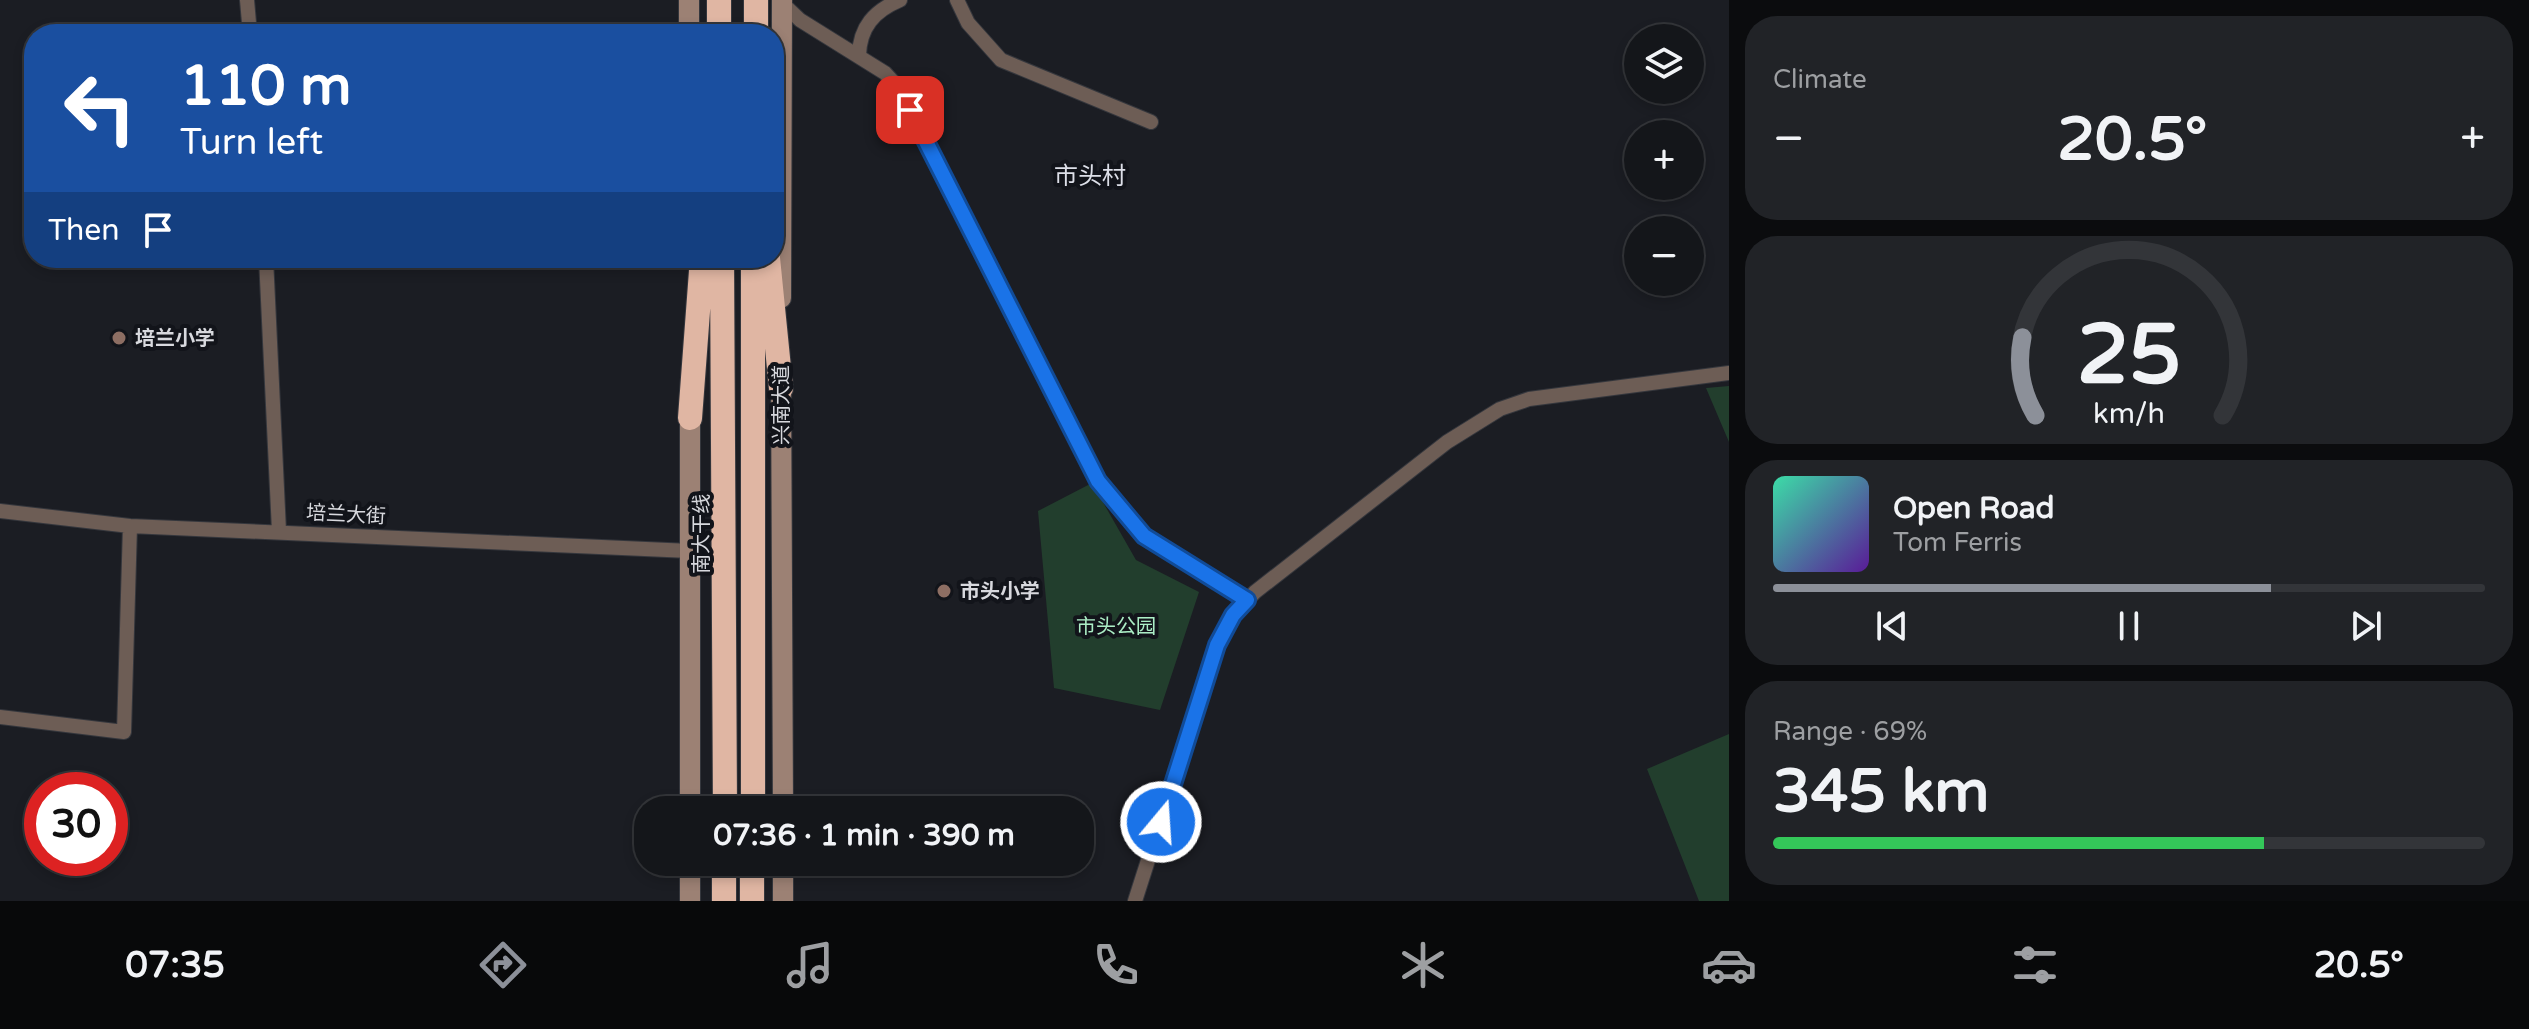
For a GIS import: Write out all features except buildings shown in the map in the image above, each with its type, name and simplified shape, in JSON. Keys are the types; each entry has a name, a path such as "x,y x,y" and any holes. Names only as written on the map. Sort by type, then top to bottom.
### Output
{"highway":[{"path":"719,0 719,24"},
{"path":"756,0 756,24"},
{"path":"690,418 701,268"},
{"name":"南大干线","path":"722,268 725,796"},
{"path":"753,268 753,796"},
{"path":"769,268 781,388"},
{"path":"724,876 724,901"},
{"path":"752,876 752,901"}],"main road":[{"path":"689,0 689,24"},
{"name":"兴南大道","path":"782,2 782,24"},
{"path":"690,268 690,796"},
{"name":"兴南大道","path":"781,268 783,796"},
{"path":"690,876 690,901"},
{"path":"783,876 783,901"}],"street":[{"path":"247,0 249,24"},
{"path":"859,55 859,40 867,21 900,0"},
{"path":"957,0 968,23 1001,60 1151,122"},
{"path":"782,2 800,20 885,73 903,98 1098,481 1144,536 1247,600"},
{"path":"266,268 279,531"},
{"path":"1135,901 1217,645 1233,615 1247,600 1447,442 1500,409 1529,399 1729,373"},
{"name":"培兰大街","path":"0,511 130,526 690,551"},
{"path":"0,717 124,732 130,526"}],"green space":[{"path":"1729,386 1729,442 1706,388"},
{"name":"市头公园","path":"1092,483 1136,560 1199,592 1160,710 1054,688 1038,511"},
{"path":"1729,734 1729,901 1699,901 1647,769"}],"place":[{"name":"培兰小学","path":"119,338"},
{"name":"市头小学","path":"944,591"}],"district":[{"name":"市头村","path":"1090,176"}],"route":[{"path":"910,110 1098,481 1144,536 1247,600 1233,615 1217,645 1161,822"}]}
